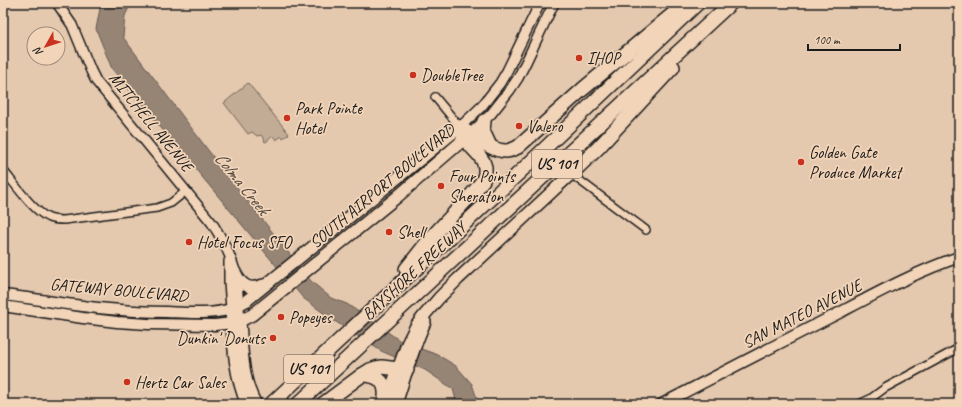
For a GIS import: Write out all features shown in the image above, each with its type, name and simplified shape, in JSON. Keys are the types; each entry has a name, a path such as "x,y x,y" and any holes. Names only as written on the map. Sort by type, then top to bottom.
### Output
{"highway":[{"path":"465,133 497,150 506,151 518,147 583,89 686,3"},
{"name":"BAYSHORE FREEWAY","path":"274,401 698,3"},
{"path":"571,174 598,148 676,65 728,6"},
{"name":"BAYSHORE FREEWAY","path":"298,404 728,6"},
{"path":"484,121 483,131 490,146"},
{"path":"373,309 429,240 474,192 483,180 485,167 483,161 465,133"},
{"path":"323,404 370,370 376,368 403,367"},
{"path":"362,375 372,376 381,381 386,391 384,404"}],"main road":[{"name":"SOUTH AIRPORT BOULEVARD","path":"235,307 304,253 465,133"},
{"name":"SOUTH AIRPORT BOULEVARD","path":"236,322 252,316 397,197 465,133"},
{"path":"384,404 403,367 411,345 432,307 439,298 571,174"},
{"name":"SAN MATEO AVENUE","path":"662,404 898,283 941,263 959,257"},
{"path":"235,272 242,284 248,287 260,286 269,281"},
{"name":"GATEWAY BOULEVARD","path":"3,295 133,311 205,313 223,312 235,307"},
{"name":"GATEWAY BOULEVARD","path":"3,306 89,319 128,323 205,325 236,322"},
{"path":"235,307 238,382 247,404"},
{"path":"236,322 246,377 256,404"},
{"path":"396,404 403,367"}],"street":[{"name":"MITCHELL AVENUE","path":"57,3 72,25 96,81 212,223 218,233 229,255 235,272 237,281 235,307"},
{"name":"SOUTH AIRPORT BOULEVARD","path":"465,133 507,71 540,3"},
{"name":"SOUTH AIRPORT BOULEVARD","path":"465,133 484,121 501,102 518,78 554,3"},
{"path":"435,97 465,133"},
{"path":"3,170 39,213 56,220 157,208 171,203 186,191"},
{"path":"571,174 646,230"},
{"name":"MITCHELL AVENUE","path":"229,255 229,282 235,307"},
{"path":"859,404 870,399 885,388 959,348"}],"shaded area":[{"path":"101,3 131,3 125,16 123,37 217,162 311,281 331,298 347,304 402,342 438,355 456,366 472,384 479,404 457,404 453,389 425,370 381,351 333,320 303,298 112,69 96,29"},
{"path":"248,83 289,134 276,140 273,136 266,142 261,135 257,136 252,132 248,134 224,103"}],"place":[{"name":"IHOP","path":"579,58"},
{"name":"DoubleTree","path":"413,75"},
{"name":"Park Pointe Hotel","path":"287,118"},
{"name":"Valero","path":"519,126"},
{"name":"Golden Gate Produce Market","path":"801,162"},
{"name":"Four Points Sheraton","path":"441,186"},
{"name":"Shell","path":"389,232"},
{"name":"Hotel Focus SFO","path":"189,242"},
{"name":"Popeyes","path":"281,317"},
{"name":"Dunkin' Donuts","path":"273,338"},
{"name":"Hertz Car Sales","path":"127,382"}],"water label":[{"name":"Colma Creek","path":"242,183"}]}
